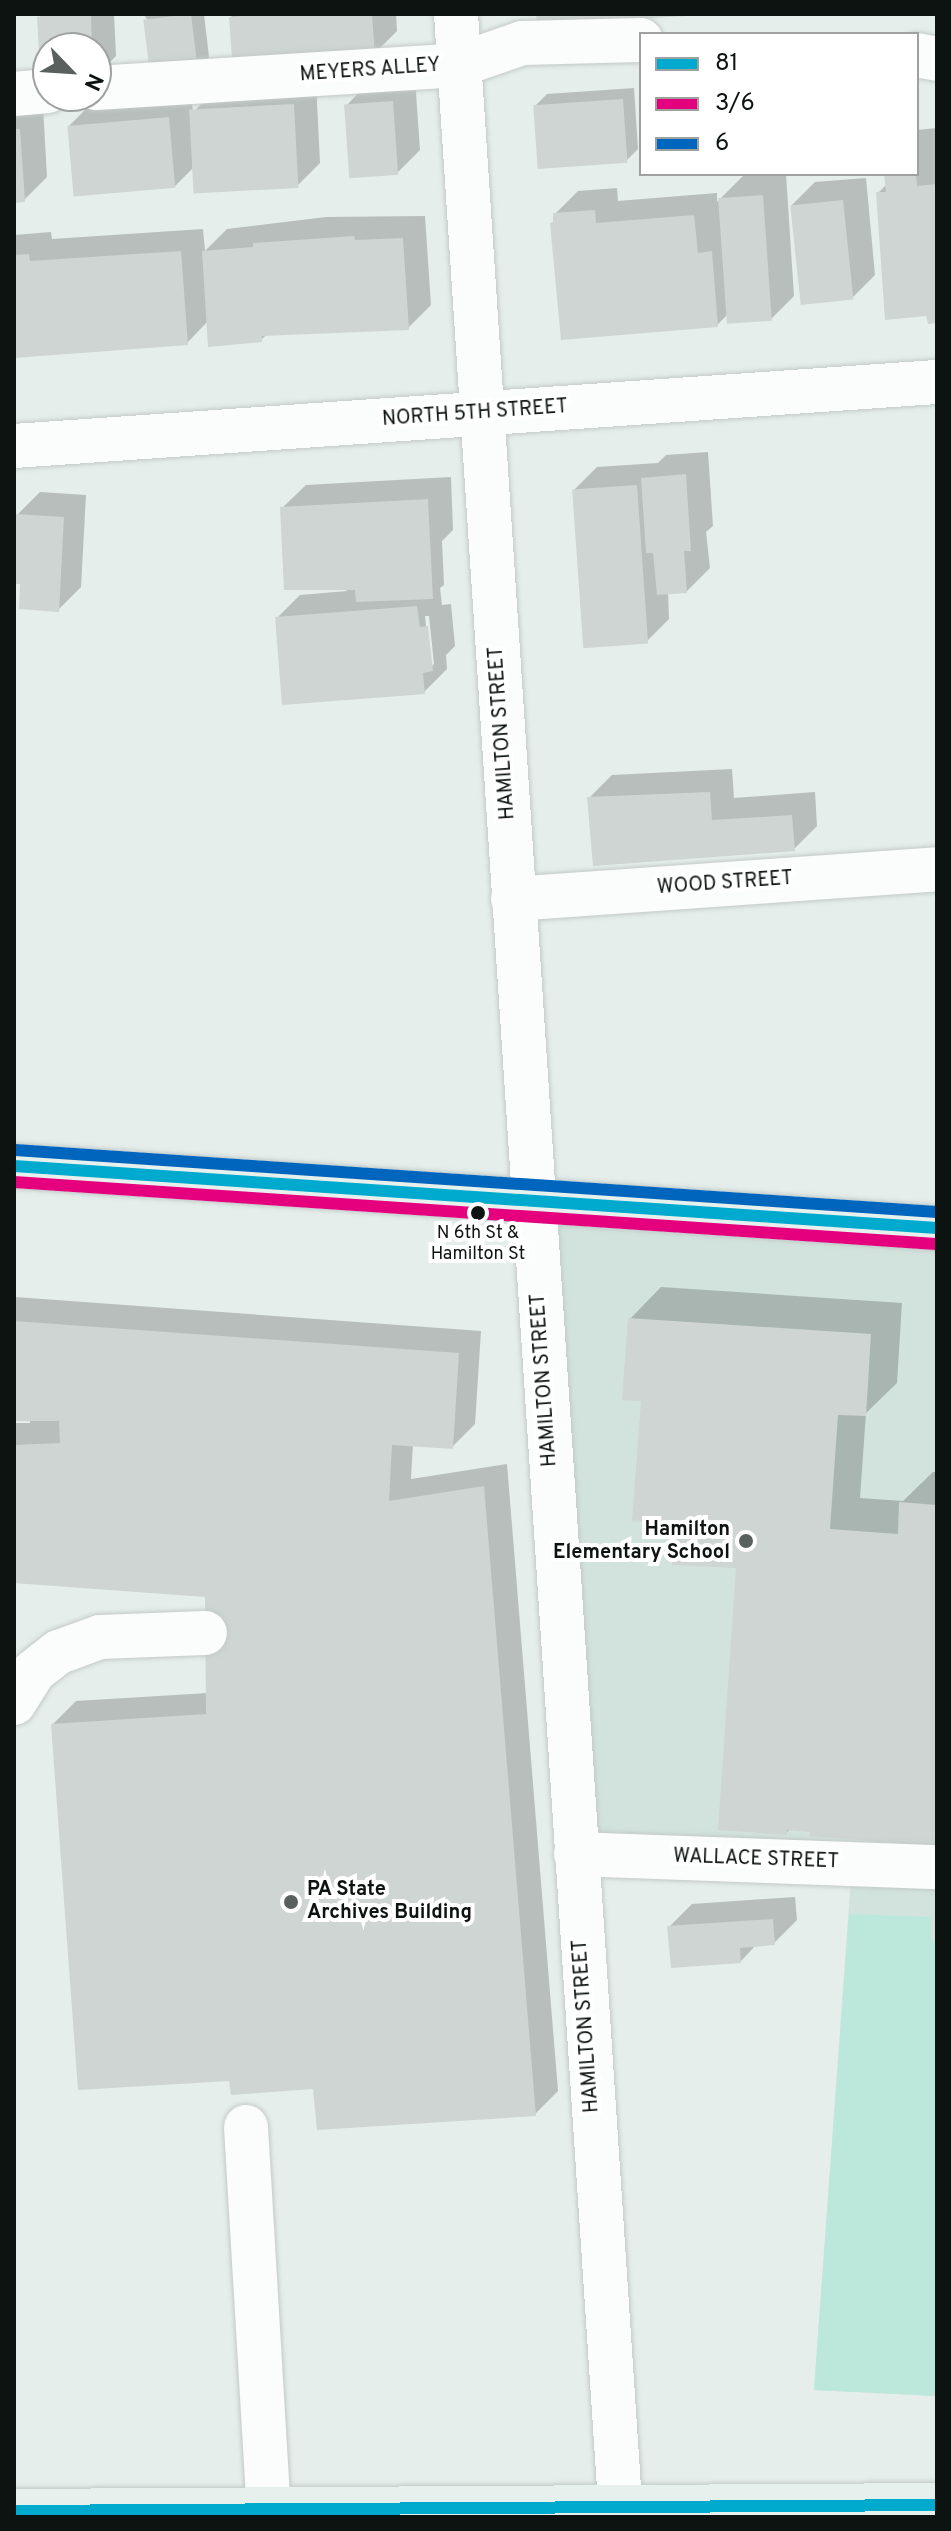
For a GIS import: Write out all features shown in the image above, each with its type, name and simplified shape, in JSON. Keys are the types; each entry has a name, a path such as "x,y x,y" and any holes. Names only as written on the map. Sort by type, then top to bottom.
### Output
{"main road":[{"path":"14,1166 937,1228"},
{"path":"14,2511 937,2505"}],"street":[{"name":"HAMILTON STREET","path":"456,14 620,2506"},
{"name":"MEYERS ALLEY","path":"112,87 459,65 522,43 639,40"},
{"name":"NORTH 5TH STREET","path":"14,446 937,382"},
{"name":"WOOD STREET","path":"513,899 937,869"},
{"path":"14,1703 33,1672 59,1652 100,1637 205,1633"},
{"name":"WALLACE STREET","path":"576,1854 937,1867"},
{"path":"246,2127 269,2509"}],"shaded area":[{"name":"Hamilton Elementary School","path":"533,1201 937,1228 937,2396 814,2390 852,1863 576,1854"}],"green space":[{"path":"849,1914 931,1917 931,1940 937,1941 937,2396 814,2390"}],"building":[{"path":"91,14 92,32 38,32 37,17"},
{"path":"191,14 198,71 150,76 143,20"},
{"path":"372,14 375,56 232,58 229,17"},
{"path":"536,14 686,14 686,16 537,25"},
{"path":"623,99 627,163 538,169 533,105"},
{"path":"393,101 398,175 349,178 344,104"},
{"path":"294,104 298,188 194,193 189,109"},
{"path":"169,117 175,188 74,197 67,126"},
{"path":"14,129 20,129 25,202 14,203"},
{"path":"884,176 916,176 917,186 937,184 937,323 928,324 926,316 885,320 876,192 886,192"},
{"path":"763,195 772,321 727,324 718,198"},
{"path":"843,200 853,299 801,305 790,206"},
{"path":"595,210 596,223 694,215 698,253 712,251 718,327 561,340 550,223 553,222 553,213"},
{"path":"354,236 355,240 403,238 409,330 262,336 262,342 208,347 202,251 253,247 253,243"},
{"path":"181,251 188,345 14,358 14,255 29,254 30,261"},
{"path":"686,474 691,551 684,551 687,593 657,595 653,553 646,553 641,478"},
{"path":"637,485 648,644 583,648 572,490"},
{"path":"428,499 433,599 356,602 355,590 284,590 280,507"},
{"path":"15,514 64,517 59,612 19,609 20,584 14,584"},
{"path":"417,606 420,627 428,626 433,671 423,673 425,694 282,705 275,617"},
{"path":"710,792 712,820 792,815 795,851 593,866 587,797"},
{"path":"628,1318 871,1334 866,1416 838,1415 830,1529 898,1534 899,1502 937,1505 937,1846 809,1836 810,1832 787,1830 787,1835 718,1830 736,1568 672,1565 675,1524 632,1521 641,1401 622,1400"},
{"name":"PA State Archives Building","path":"14,1321 459,1353 453,1449 392,1445 389,1501 484,1486 536,2116 317,2130 313,2089 231,2095 229,2081 78,2090 51,1724 206,1714 205,1597 14,1583 14,1445 60,1443 59,1421 14,1421"},
{"path":"773,1919 775,1945 740,1948 741,1963 671,1968 667,1926"}],"transit line":[{"name":"6","path":"15,1150 937,1212"},
{"name":"81","path":"14,1166 937,1228"},
{"name":"3/6","path":"14,1182 936,1244"},
{"name":"81","path":"14,2511 937,2505"}],"place":[{"name":"N 6th St & Hamilton St","path":"478,1213"},
{"name":"Hamilton Elementary School","path":"746,1541"},
{"name":"PA State Archives Building","path":"291,1902"}]}
